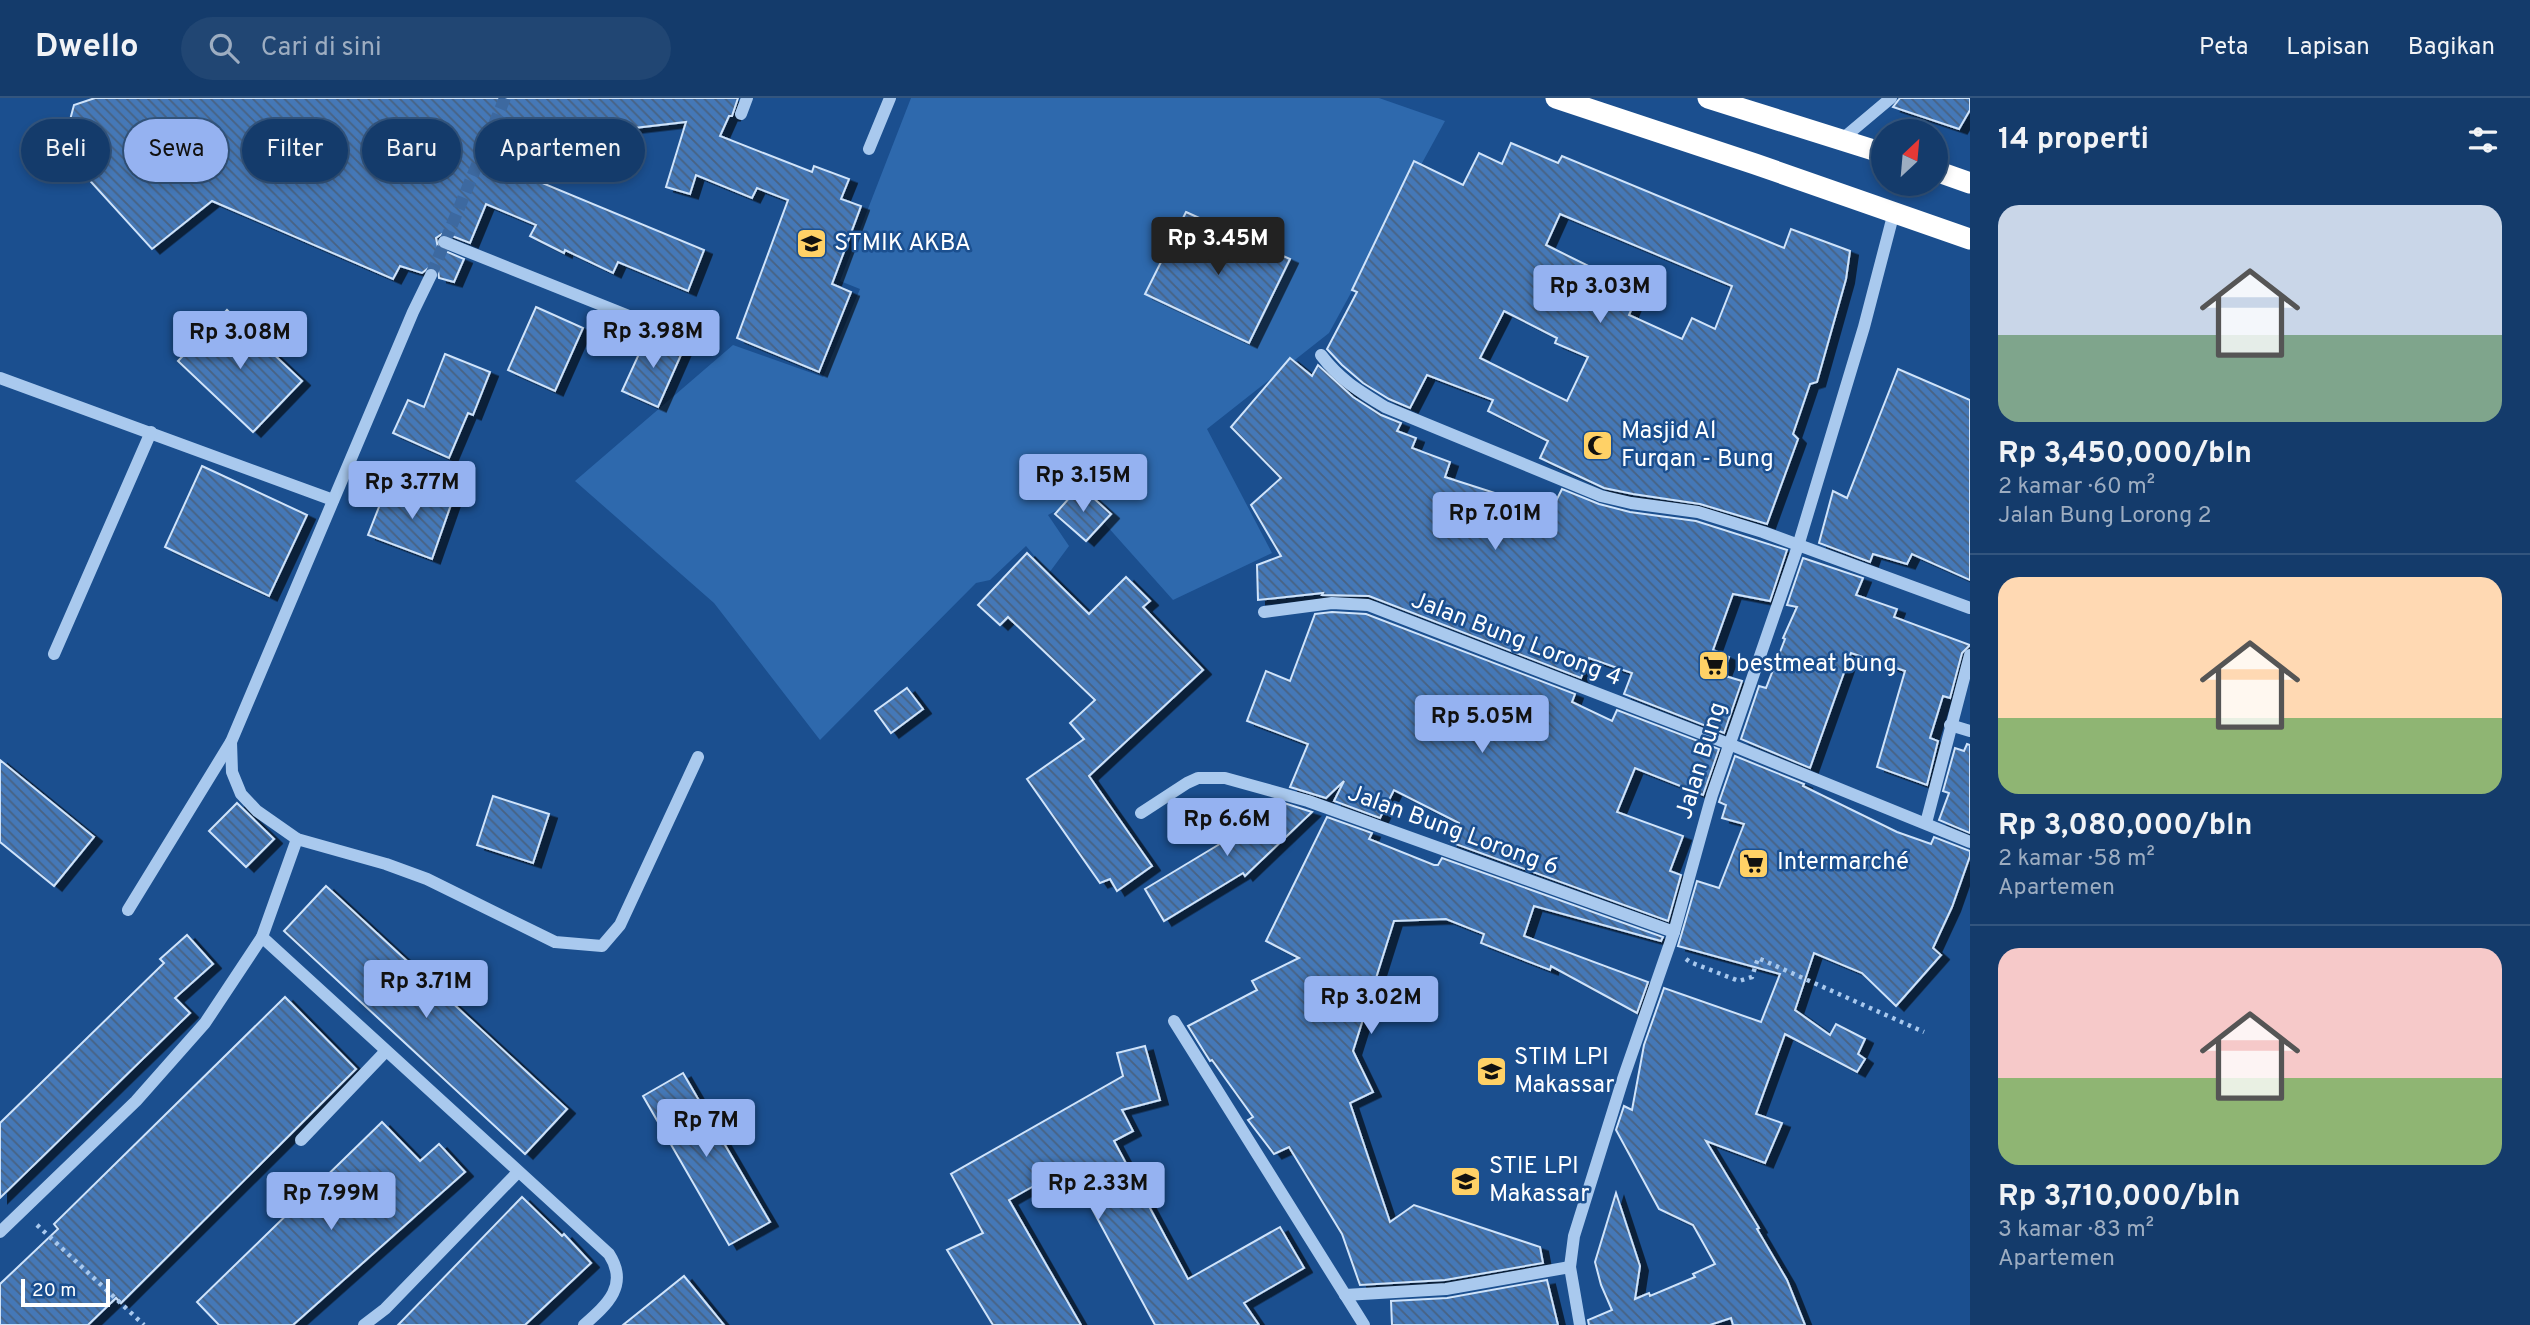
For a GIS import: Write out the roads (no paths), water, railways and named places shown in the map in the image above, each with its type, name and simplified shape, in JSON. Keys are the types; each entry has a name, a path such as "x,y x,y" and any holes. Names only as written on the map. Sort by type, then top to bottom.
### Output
{"highway":[{"path":"1556,98 1970,239"},
{"path":"1708,98 1871,149"},
{"path":"1948,175 1970,183"}],"street":[{"path":"741,114 747,98"},
{"path":"869,149 890,98"},
{"path":"1841,140 1891,98"},
{"name":"Jalan Bung","path":"1580,1325 1570,1267 1574,1236 1674,932 1712,795 1798,546 1864,327 1894,212"},
{"path":"444,242 629,316"},
{"path":"128,910 230,742 431,275"},
{"path":"1321,355 1336,374 1385,407 1579,487 1617,500 1698,512 1763,532 1970,608"},
{"path":"0,378 333,500"},
{"path":"54,654 151,432"},
{"name":"Jalan Bung Lorong 4","path":"1264,612 1332,603 1368,605 1747,751 1970,842"},
{"path":"1926,823 1970,654"},
{"path":"1950,725 1970,731"},
{"path":"230,742 232,772 241,794 257,811 298,839 386,864 427,879 555,942 602,946 620,925 698,757"},
{"name":"Jalan Bung Lorong 6","path":"1141,813 1186,783 1198,778 1225,778 1308,801 1674,932"},
{"path":"0,1232 136,1101 205,1023 262,937 298,839"},
{"path":"262,937 609,1254 617,1266 616,1289 597,1314 584,1325"},
{"path":"1174,1021 1364,1325"},
{"path":"301,1140 386,1051"},
{"path":"364,1325 385,1308 518,1172"},
{"path":"1345,1294 1446,1289 1570,1267"}],"tunnel":[{"path":"431,275 505,98"}],"place":[{"name":"STMIK AKBA","path":"811,244"},
{"name":"Masjid Al Furqan - Bung","path":"1598,446"},
{"name":"bestmeat bung","path":"1713,665"},
{"name":"Intermarché","path":"1754,863"},
{"name":"STIM LPI Makassar","path":"1491,1072"},
{"name":"STIE LPI Makassar","path":"1466,1181"}]}
